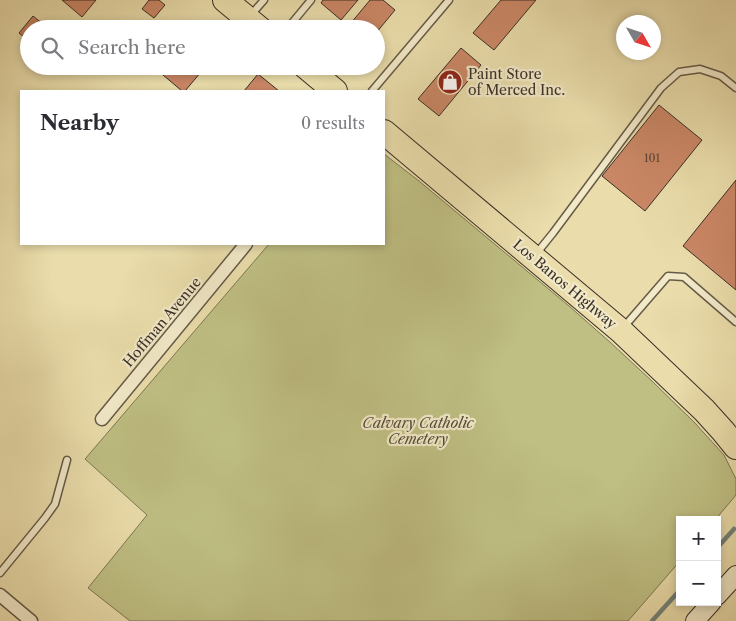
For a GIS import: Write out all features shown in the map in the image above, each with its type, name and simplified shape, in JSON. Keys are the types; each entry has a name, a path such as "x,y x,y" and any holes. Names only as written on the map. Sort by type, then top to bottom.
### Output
{"highway":[{"path":"225,0 248,20"},
{"path":"316,75 334,90"},
{"name":"Los Banos Highway","path":"385,133 621,331 704,410 736,447"}],"main road":[{"path":"721,592 736,575"},
{"path":"696,621 709,606"}],"street":[{"name":"Hoffman Avenue","path":"102,419 245,245"},
{"path":"0,595 31,621"}],"lane":[{"path":"255,20 264,0"},
{"path":"294,20 310,0"},
{"path":"373,90 449,0"},
{"path":"534,257 661,88 679,72 700,70 721,76 736,88"},
{"path":"621,331 668,276 684,277 736,322"},
{"path":"0,573 55,504 67,460"}],"green space":[{"name":"Calvary Catholic Cemetery","path":"385,155 419,181 611,343 694,422 724,455 736,479 736,495 718,516 676,516 676,566 628,621 130,621 88,588 147,515 85,459 268,245 385,245"}],"building":[{"path":"62,0 96,0 82,17"},
{"path":"149,0 159,0 165,5 154,18 142,9"},
{"path":"323,0 358,0 341,20 321,3"},
{"path":"370,0 383,0 395,10 385,22 385,20 353,20"},
{"path":"501,0 536,0 494,50 473,33"},
{"path":"33,16 38,20 30,20"},
{"name":"Paint Store of Merced Inc.","path":"461,48 481,65 439,116 418,99"},
{"path":"163,75 198,75 186,90 181,90"},
{"path":"259,75 278,90 245,90"},
{"path":"659,105 702,140 645,211 602,176"},
{"path":"736,180 736,290 683,246"}],"waterway":[{"path":"721,544 734,529"},
{"path":"652,621 676,594"}],"place":[{"name":"Paint Store of Merced Inc.","path":"450,82"}]}
